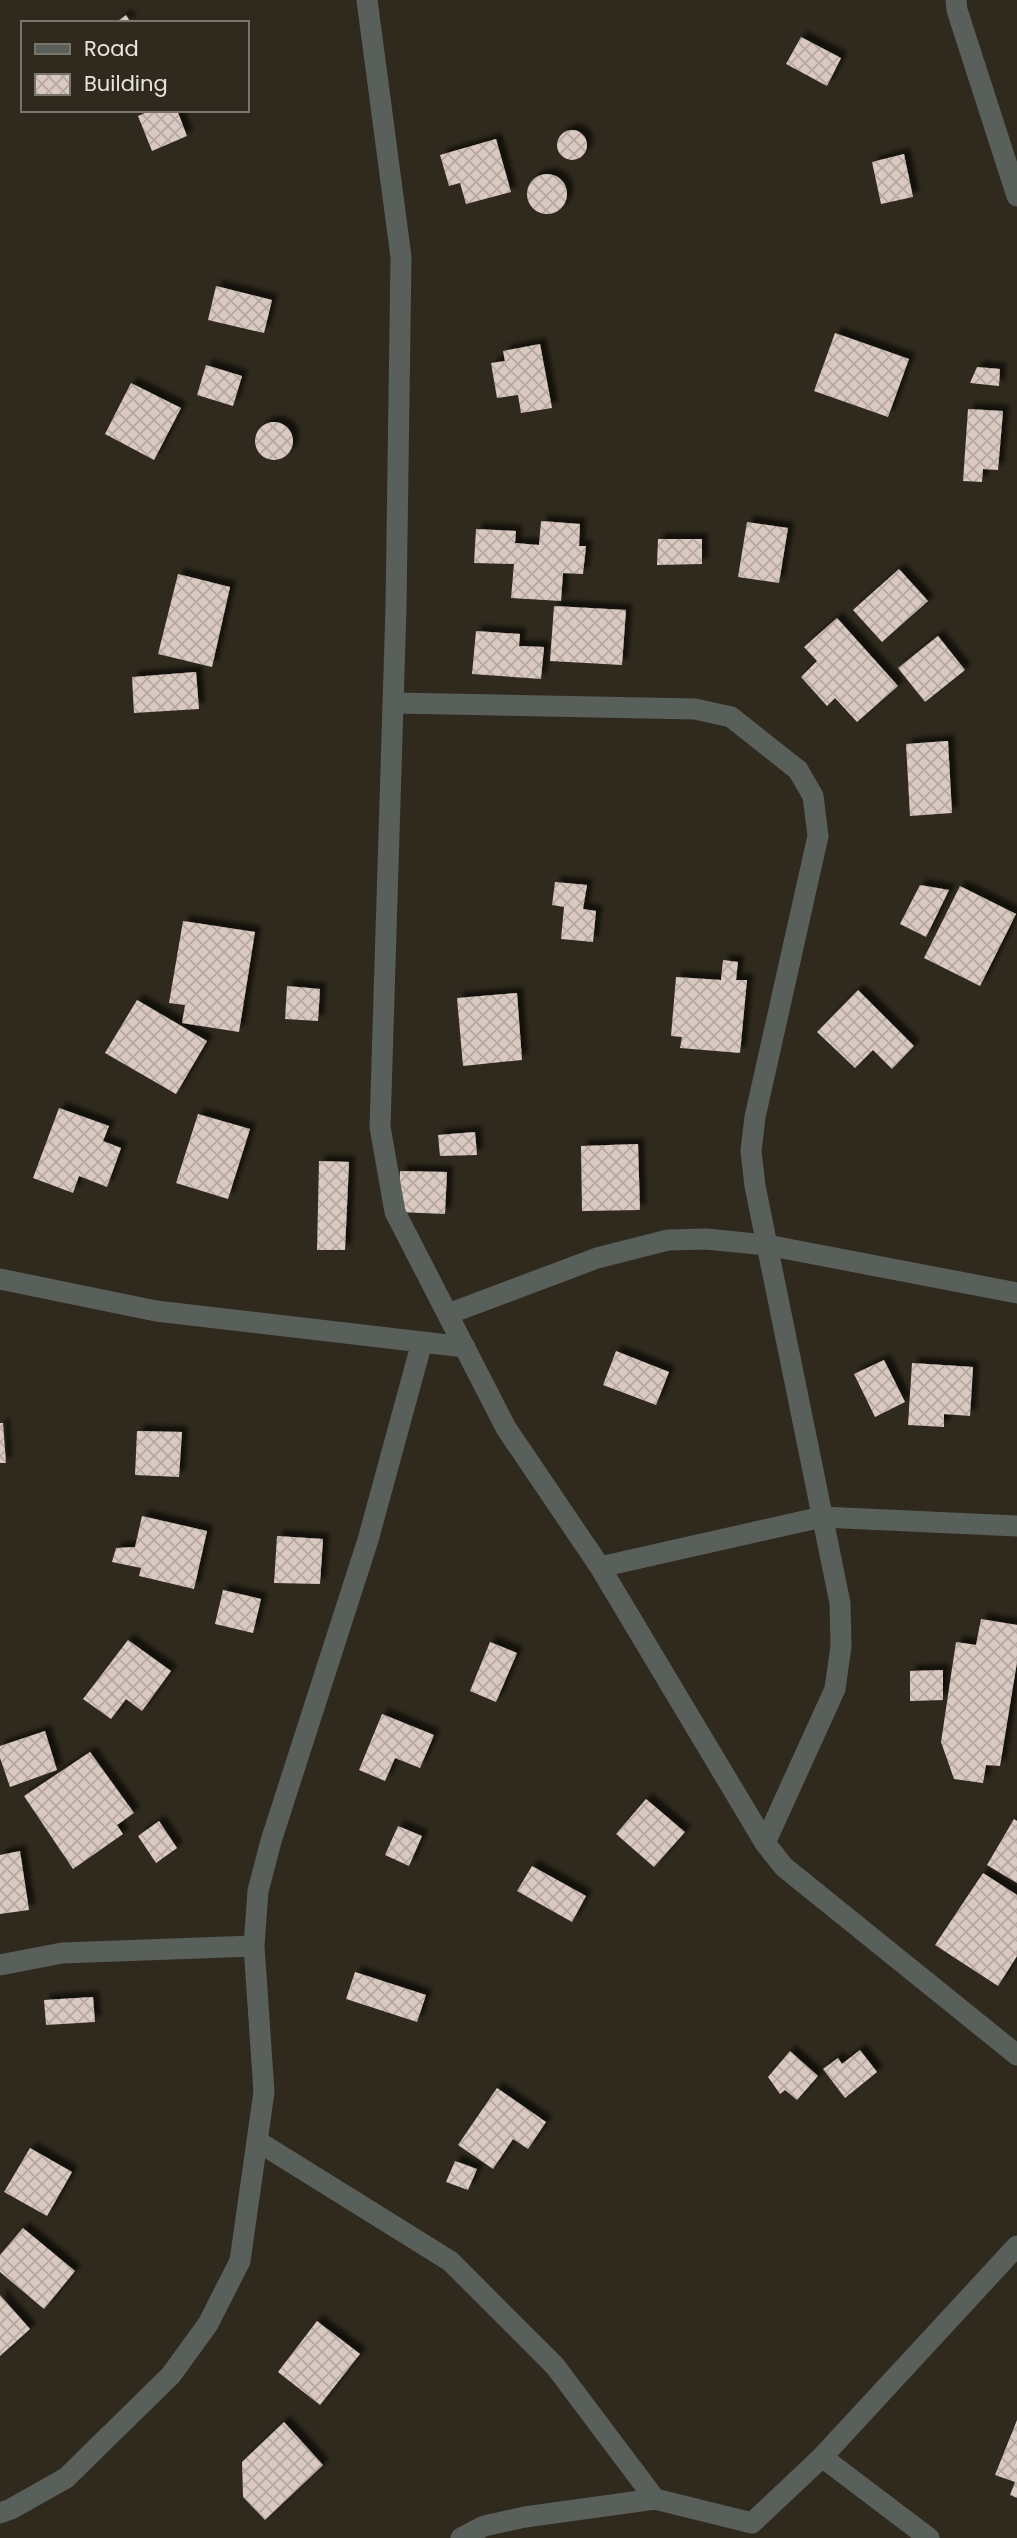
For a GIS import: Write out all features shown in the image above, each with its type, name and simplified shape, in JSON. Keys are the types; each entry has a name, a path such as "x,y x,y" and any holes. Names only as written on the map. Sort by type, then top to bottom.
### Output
{"street":[{"path":"367,0 401,257 394,702 380,1127 395,1212 506,1428 600,1567 765,1843 784,1867 1017,2056"},
{"path":"956,0 1017,196"},
{"path":"394,702 695,709 731,718 798,770 813,796 818,836 755,1117 751,1151 755,1186 840,1603 841,1646 835,1689 765,1843"},
{"path":"448,1314 597,1258 668,1240 706,1239 767,1245 1017,1293"},
{"path":"0,1279 156,1311 466,1347"},
{"path":"0,2513 11,2510 66,2478 171,2375 208,2324 240,2261 264,2091 254,1946 258,1891 271,1841 368,1540 422,1342"},
{"path":"600,1567 822,1517 1017,1526"},
{"path":"0,1965 62,1953 254,1946"},
{"path":"257,2141 450,2261 555,2366 655,2499"},
{"path":"461,2538 484,2526 525,2517 655,2499 755,2531 1017,2246"},
{"path":"822,2457 929,2538"}],"building":[{"path":"126,15 130,21 118,21"},
{"path":"801,37 841,58 827,86 786,64"},
{"path":"147,112 178,112 187,136 152,151 138,116"},
{"path":"572,130 582,135 587,145 582,155 572,160 562,155 557,145 562,135"},
{"path":"496,139 511,192 466,204 460,183 449,186 440,155"},
{"path":"904,154 913,197 881,204 872,162"},
{"path":"547,174 555,175 561,180 566,186 566,202 561,208 555,213 547,214 539,213 533,208 528,202 527,194 528,186 533,180 539,175"},
{"path":"216,286 272,300 264,333 208,320"},
{"path":"835,333 909,359 888,417 814,391"},
{"path":"540,344 552,408 521,413 518,395 497,398 491,363 505,361 503,351"},
{"path":"206,365 242,376 233,406 197,395"},
{"path":"977,367 1000,369 999,386 970,383"},
{"path":"131,383 181,408 154,460 105,434"},
{"path":"968,409 1003,411 998,470 983,469 982,482 963,481"},
{"path":"274,422 288,427 293,441 288,455 274,460 260,455 255,441 260,427"},
{"path":"541,521 580,524 579,546 586,546 583,574 563,573 561,601 511,598 514,564 474,563 476,529 516,531 515,543 539,545"},
{"path":"747,522 788,528 779,583 738,577"},
{"path":"658,539 702,539 702,564 657,565"},
{"path":"899,569 928,601 882,642 853,610"},
{"path":"178,574 230,587 212,667 158,654"},
{"path":"554,606 626,610 622,665 550,661"},
{"path":"837,618 898,686 857,722 835,698 827,706 801,677 817,661 804,647"},
{"path":"476,631 520,634 519,646 544,647 541,679 472,674"},
{"path":"938,636 965,670 925,702 898,668"},
{"path":"196,672 199,709 134,713 132,677"},
{"path":"948,741 952,813 910,816 906,744"},
{"path":"555,882 587,885 583,909 596,911 593,942 561,939 564,907 552,905"},
{"path":"920,885 949,890 926,937 900,924"},
{"path":"960,886 1016,914 980,986 924,958"},
{"path":"183,921 255,932 239,1032 182,1023 185,1005 169,1003"},
{"path":"723,960 738,962 736,980 747,980 740,1053 680,1048 682,1037 671,1036 676,977 721,980"},
{"path":"287,986 320,989 318,1021 285,1019"},
{"path":"858,990 914,1046 892,1069 873,1050 855,1068 817,1032"},
{"path":"517,993 522,1060 463,1066 457,998"},
{"path":"137,1000 207,1041 176,1094 105,1053"},
{"path":"59,1108 109,1126 103,1141 121,1148 107,1187 79,1176 73,1193 33,1178"},
{"path":"198,1114 250,1129 228,1199 176,1183"},
{"path":"475,1132 477,1155 440,1156 438,1135"},
{"path":"638,1144 640,1210 582,1211 581,1146"},
{"path":"319,1161 349,1162 345,1250 317,1250"},
{"path":"400,1171 447,1172 445,1214 398,1212"},
{"path":"616,1351 669,1372 656,1405 603,1385"},
{"path":"884,1360 905,1402 875,1417 854,1374"},
{"path":"912,1363 973,1367 970,1416 944,1414 944,1427 908,1425"},
{"path":"0,1423 3,1423 6,1463 0,1463"},
{"path":"137,1431 182,1432 179,1477 135,1475"},
{"path":"142,1516 207,1531 194,1589 139,1576 141,1568 112,1562 116,1548 135,1547"},
{"path":"277,1536 323,1539 320,1584 274,1583"},
{"path":"223,1590 261,1599 253,1633 215,1624"},
{"path":"981,1619 1017,1625 1017,1662 1000,1766 986,1765 983,1783 954,1779 941,1742 956,1642 976,1645"},
{"path":"128,1640 171,1671 142,1711 126,1699 111,1719 83,1699"},
{"path":"490,1642 517,1653 496,1702 470,1691"},
{"path":"943,1670 943,1700 910,1701 910,1671"},
{"path":"382,1714 434,1735 420,1768 395,1758 385,1781 359,1770"},
{"path":"45,1731 57,1770 10,1787 0,1758 0,1746"},
{"path":"90,1752 134,1813 117,1825 123,1834 73,1869 24,1796"},
{"path":"646,1799 685,1832 654,1867 616,1834"},
{"path":"1014,1819 1017,1821 1017,1883 987,1865"},
{"path":"159,1821 177,1848 156,1863 138,1836"},
{"path":"398,1826 422,1836 409,1866 385,1855"},
{"path":"20,1851 29,1910 0,1914 0,1855"},
{"path":"532,1866 586,1896 572,1922 517,1891"},
{"path":"983,1873 1017,1895 1017,1956 998,1986 935,1945"},
{"path":"355,1972 426,1995 417,2022 346,1999"},
{"path":"93,1997 95,2022 46,2025 44,2000"},
{"path":"860,2050 877,2072 845,2098 823,2069 838,2058 842,2064"},
{"path":"790,2051 818,2076 797,2100 785,2090 780,2094 768,2077"},
{"path":"497,2088 546,2122 528,2149 513,2139 493,2169 458,2145"},
{"path":"30,2148 72,2172 47,2216 4,2192"},
{"path":"455,2161 477,2169 468,2190 446,2182"},
{"path":"23,2228 75,2271 44,2309 0,2272 0,2255"},
{"path":"0,2295 30,2329 0,2356"},
{"path":"317,2321 360,2354 320,2405 278,2372"},
{"path":"1017,2420 1017,2498 1010,2495 1015,2482 995,2475"},
{"path":"284,2422 323,2465 265,2520 243,2497 242,2462"}]}
